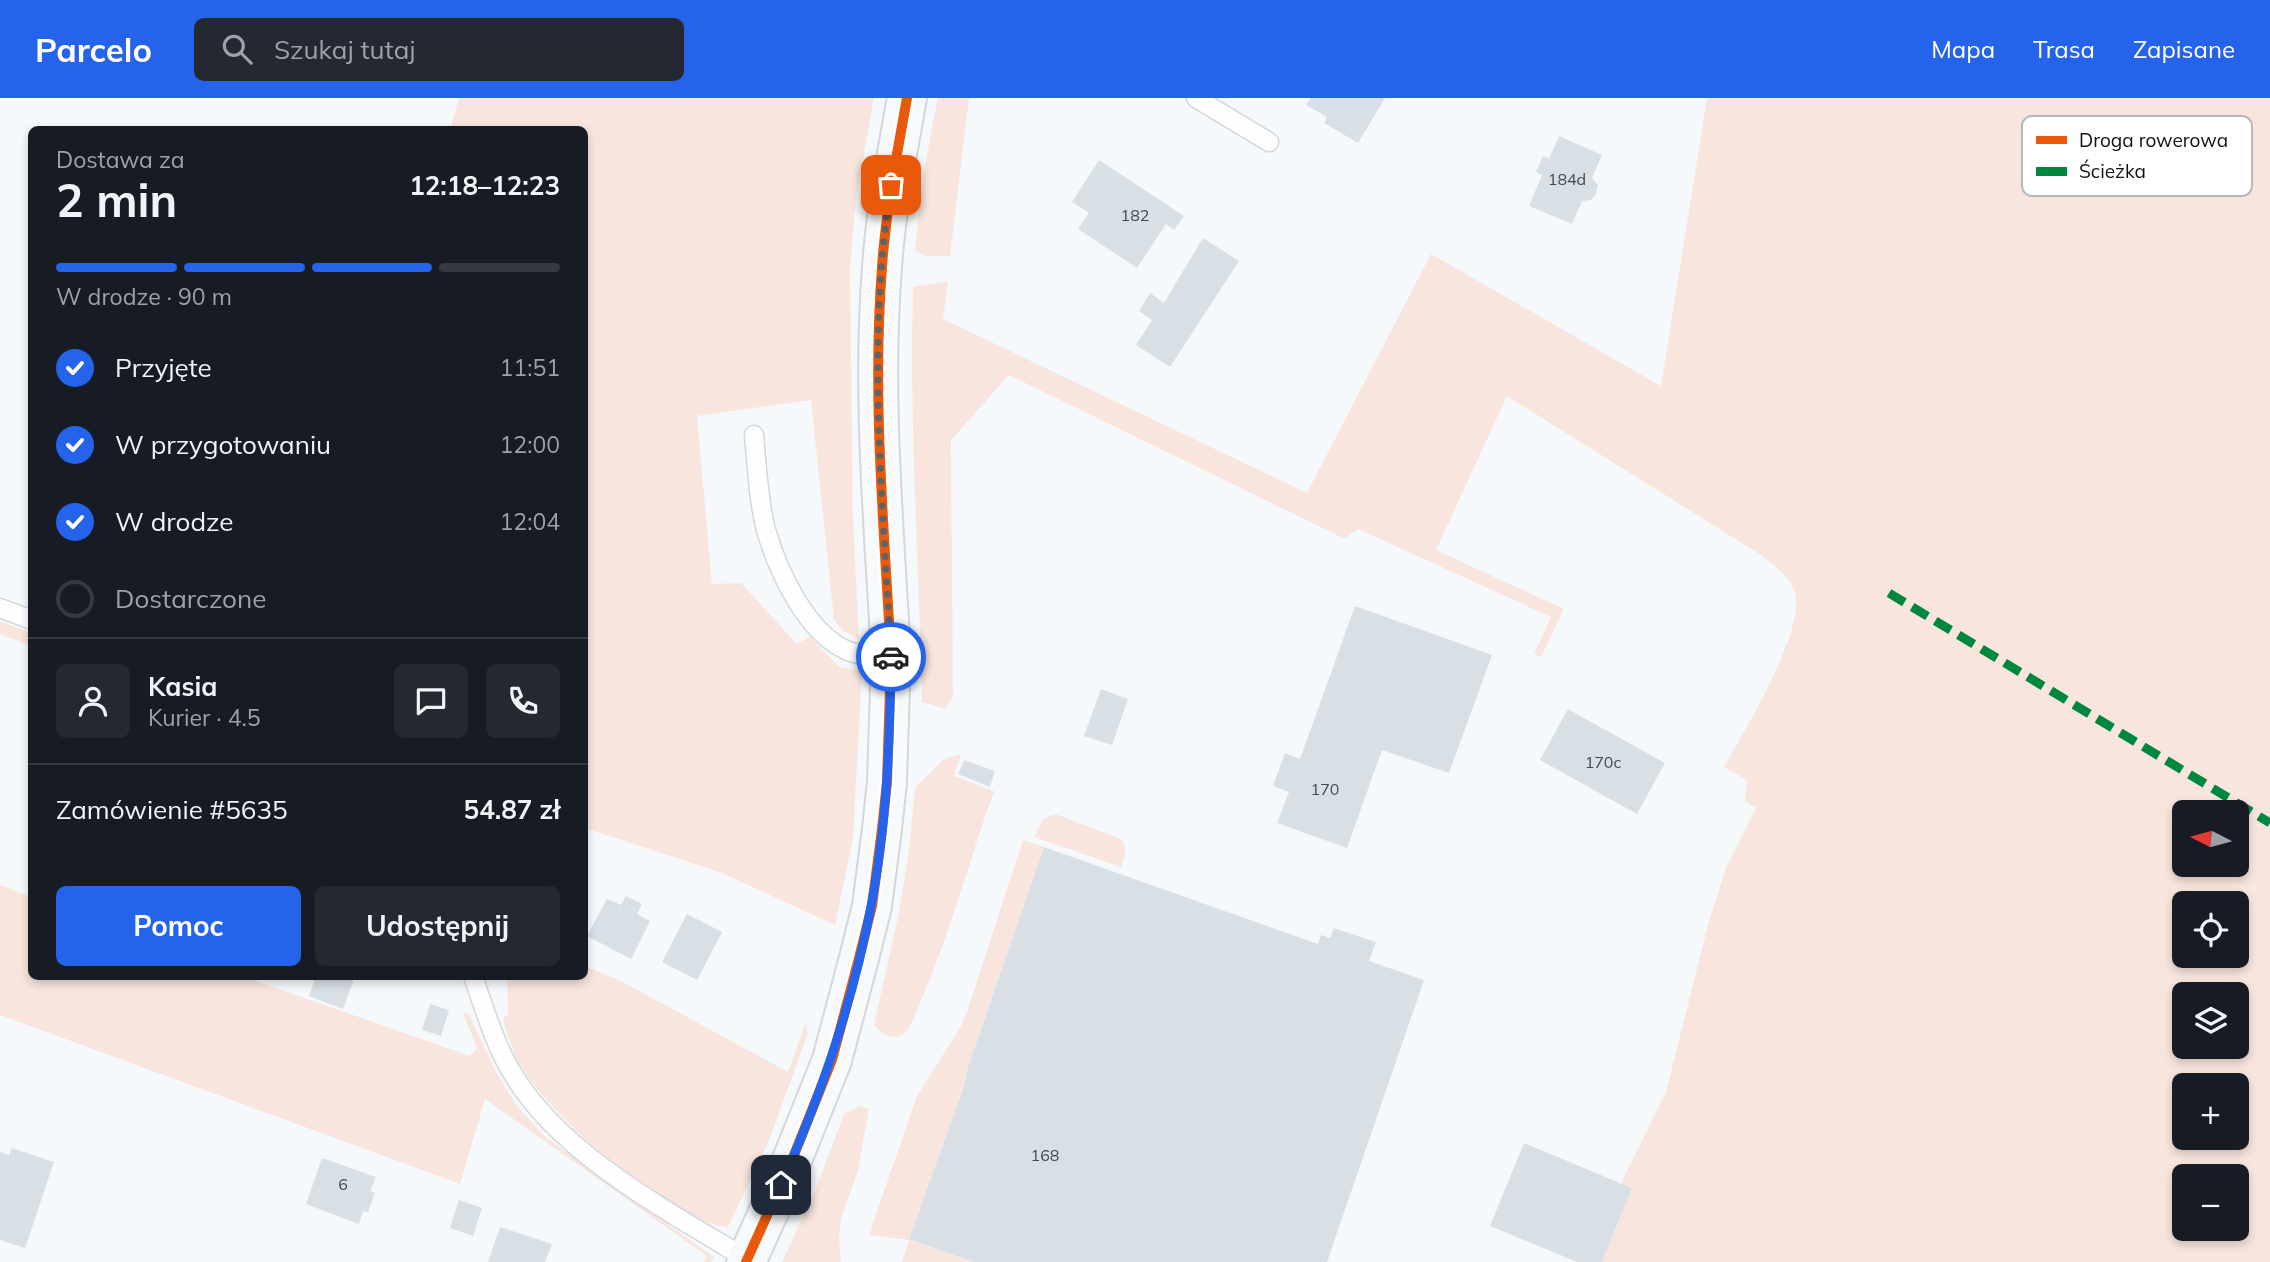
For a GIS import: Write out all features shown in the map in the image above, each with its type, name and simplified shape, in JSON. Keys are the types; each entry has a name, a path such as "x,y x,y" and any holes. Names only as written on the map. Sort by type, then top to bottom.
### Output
{"street":[{"path":"747,1261 792,1160 832,1060 872,906 887,782 891,656 881,457 879,332 888,206 907,98"}],"lane":[{"path":"1196,98 1269,142"},
{"path":"754,435 759,493 766,530 795,600 815,624 847,650 867,656 891,656"},
{"path":"0,608 28,618"},
{"path":"474,980 512,1072 551,1121 584,1153 629,1186 747,1261"}],"shaded area":[{"path":"459,98 874,98 856,198 850,269 853,521 859,639 843,631 834,620 811,400 697,416 712,584 741,583 797,644 810,636 839,667 862,671 853,838 835,925 722,873 588,829 588,126 451,126"},
{"path":"938,98 969,98 950,256 925,256 915,251 924,174"},
{"path":"1707,98 2270,98 2270,1262 1602,1262 1632,1188 1621,1183 1666,1092 1709,921 1726,868 1756,808 1745,801 1747,780 1724,767 1772,679 1792,628 1796,607 1794,590 1788,579 1761,555 1507,396 1436,550 1564,609 1541,657 1534,654 1551,617 1358,529 1345,539 1009,375 951,440 953,697 945,709 922,702 913,442 913,287 948,281 943,319 1307,493 1431,254 1661,386"},
{"path":"0,621 28,632 28,645 0,634"},
{"path":"961,754 954,776 994,791 942,948 913,1020 906,1032 893,1037 874,1025 899,912 915,788 944,759"},
{"path":"1052,815 1121,839 1125,856 1121,867 1034,837 1043,819"},
{"path":"1023,840 1044,847 968,1067 963,1089 909,1239 973,1262 902,1262 909,1240 870,1235 872,1226 917,1096 960,1028 967,1012"},
{"path":"0,885 28,896 28,980 254,980 470,1056 477,1048 463,1013 469,1014 496,1072 517,1106 544,1136 714,1257 711,1262 704,1262 707,1256 485,1099 460,1184 0,1015"},
{"path":"588,967 621,981 788,1072 806,1022 808,1033 768,1143 728,1227 676,1207 614,1164 585,1139 537,1089 522,1068 503,1018 508,1014 507,980 588,980"},
{"path":"860,1106 869,1109 858,1170 841,1219 841,1262 782,1262 815,1191 844,1114"}],"building":[{"path":"1311,98 1385,98 1358,143 1324,123 1327,117 1306,105"},
{"path":"1559,136 1602,155 1592,178 1598,185 1596,194 1591,200 1582,201 1572,224 1529,206 1542,175 1536,172 1543,156 1549,159"},
{"path":"1099,160 1184,216 1174,230 1166,224 1137,268 1078,229 1089,213 1072,202"},
{"path":"1203,238 1239,261 1170,367 1136,345 1152,320 1139,311 1150,293 1164,303"},
{"path":"1355,606 1492,655 1449,773 1382,750 1347,848 1277,823 1289,792 1273,786 1285,753 1300,759"},
{"path":"1101,689 1128,699 1112,745 1084,736"},
{"path":"1568,709 1665,763 1637,814 1540,760"},
{"path":"964,760 995,771 990,787 958,774"},
{"path":"1044,847 1318,944 1321,935 1330,938 1334,928 1376,942 1369,961 1424,980 1327,1262 973,1262 909,1239 963,1089 968,1067"},
{"path":"626,896 642,904 637,914 650,921 631,959 588,937 607,899 621,905"},
{"path":"687,914 722,932 697,980 662,962"},
{"path":"315,980 354,980 343,1009 309,996"},
{"path":"430,1004 449,1010 441,1036 422,1030"},
{"path":"1524,1143 1632,1188 1602,1262 1577,1262 1490,1226"},
{"path":"12,1148 54,1162 25,1248 0,1240 0,1152 9,1155"},
{"path":"322,1158 376,1177 370,1191 375,1193 368,1212 363,1211 359,1224 306,1204"},
{"path":"459,1200 482,1208 473,1236 450,1228"},
{"path":"500,1227 552,1244 545,1262 488,1262"}],"marked path":[{"path":"1889,593 2270,823"}],"cycle path":[{"path":"746,1262 792,1160 832,1060 872,906 887,782 891,656 880,462 879,315 886,224 907,98"}],"way so far":[{"path":"891,185 882,267 879,332 881,457 891,657"}],"route":[{"path":"781,1185 832,1060 846,1015 872,906 887,782 891,657"}]}
